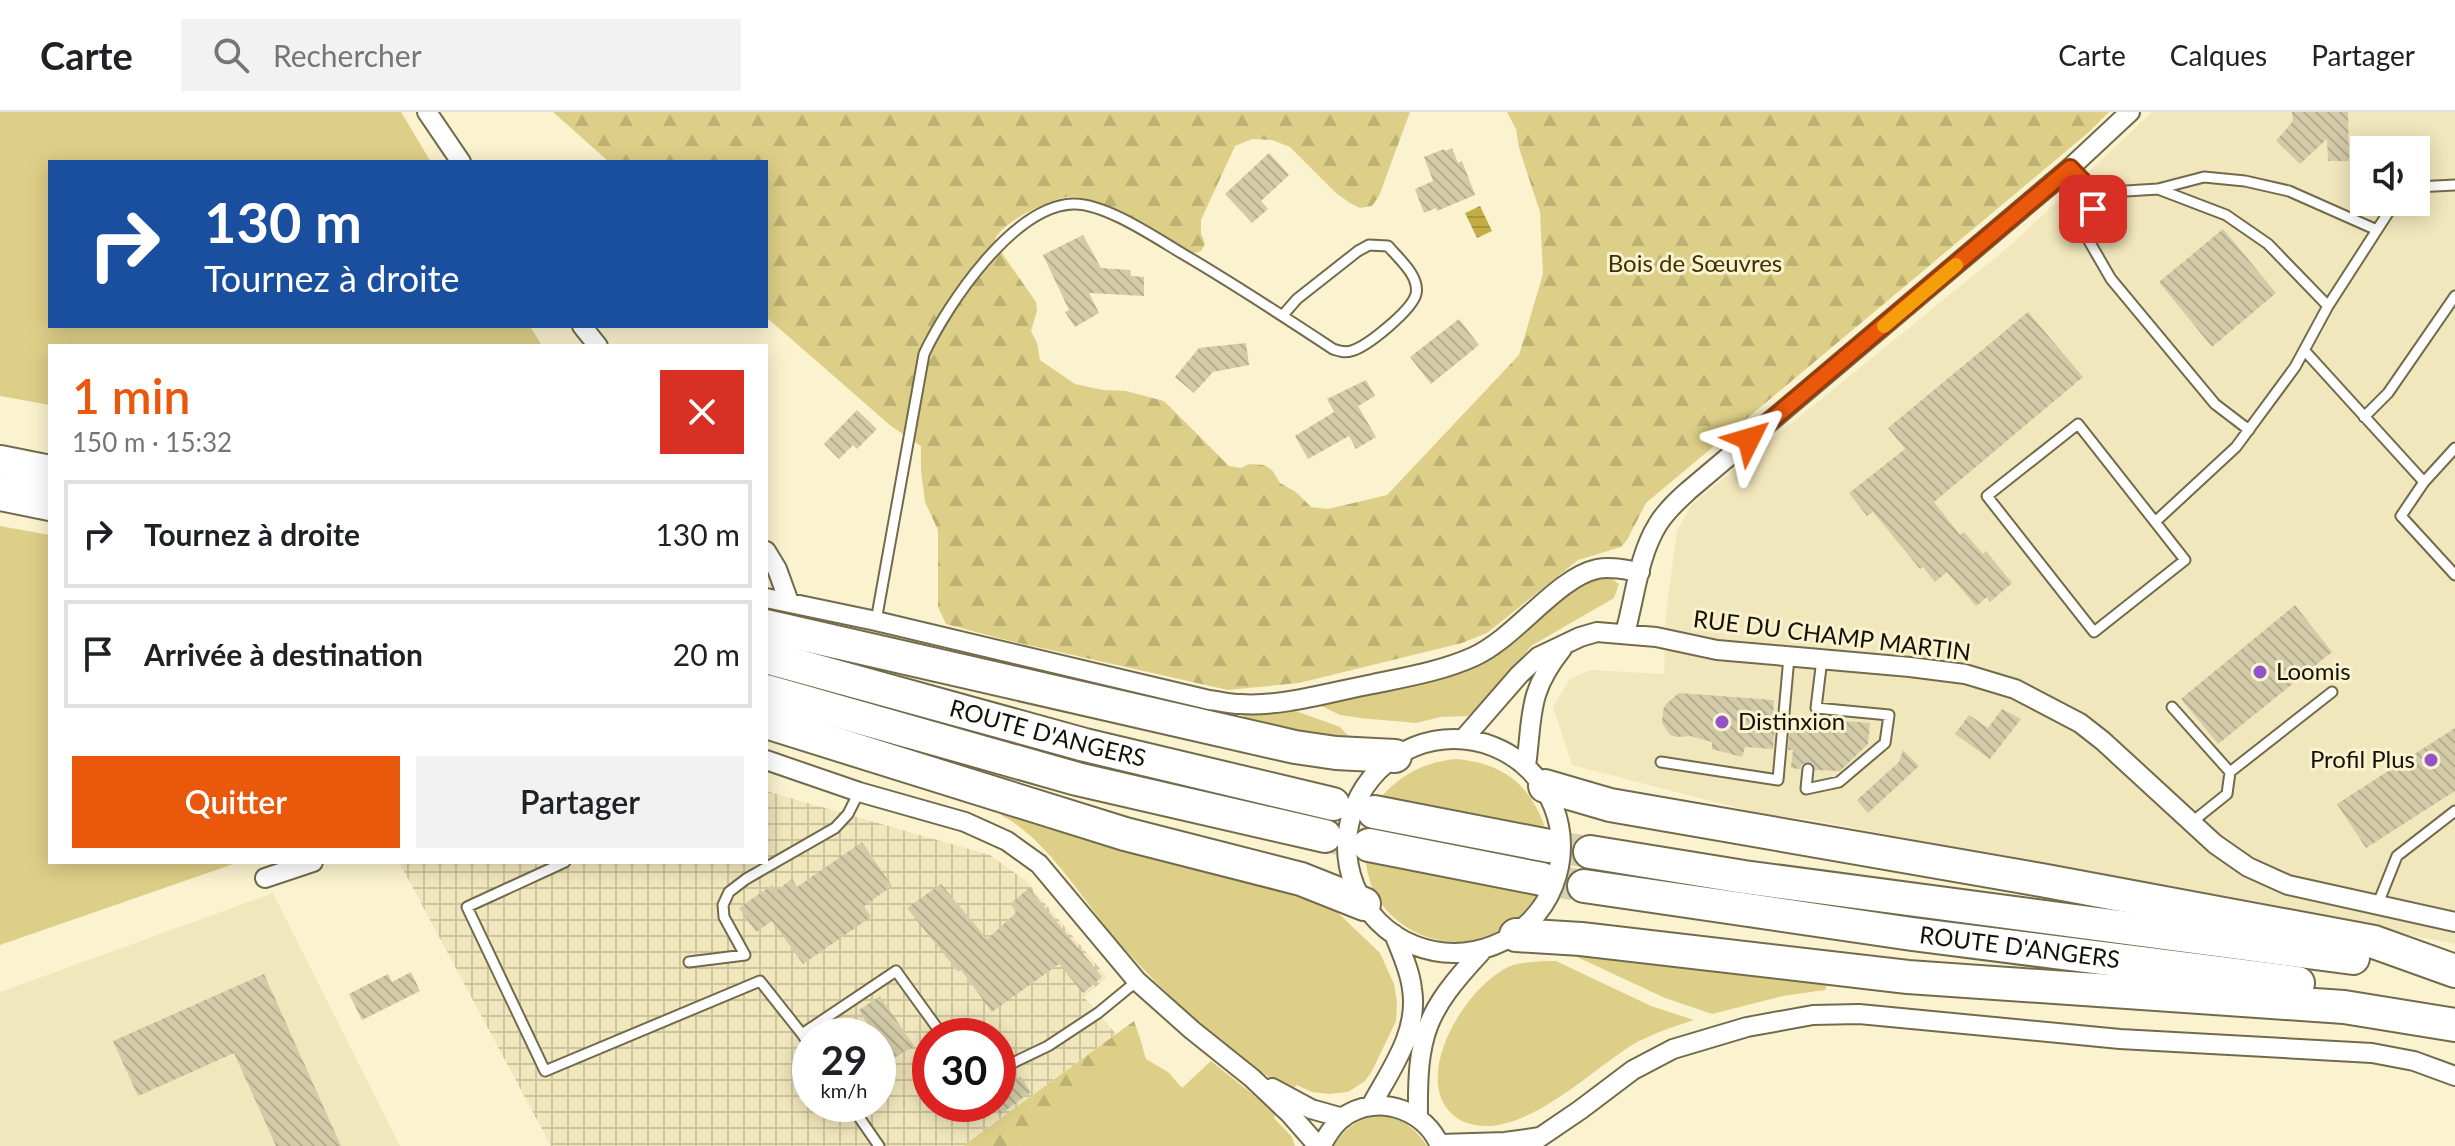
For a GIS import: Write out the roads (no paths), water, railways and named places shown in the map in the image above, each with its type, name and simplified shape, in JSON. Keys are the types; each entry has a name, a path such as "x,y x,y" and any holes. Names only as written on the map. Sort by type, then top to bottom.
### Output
{"highway":[{"path":"0,462 48,472"},
{"path":"0,494 48,504"},
{"path":"768,626 1295,747 1395,756"},
{"name":"ROUTE D'ANGERS","path":"768,658 1085,745 1333,804"},
{"name":"ROUTE D'ANGERS","path":"768,692 1077,779 1325,836"},
{"path":"768,723 1125,834 1301,879 1364,904"},
{"path":"1535,776 1610,805 2374,942 2455,971"},
{"path":"1374,812 1549,846"},
{"path":"1369,845 1542,879"},
{"name":"ROUTE D'ANGERS","path":"1590,852 1774,881 2455,971"},
{"name":"ROUTE D'ANGERS","path":"1584,886 1912,934 2349,989 2455,1008"},
{"path":"1516,935 1581,939 1908,977 2344,1007 2455,1025"}],"street":[{"path":"427,112 460,160"},
{"path":"1625,633 1640,572 1657,526 1668,510 2070,168 2130,112"},
{"path":"584,328 596,344"},
{"path":"768,554 789,602"},
{"path":"768,598 1209,700 1240,704 1264,703 1379,683 1457,663 1500,641 1581,575 1610,568 1640,572"},
{"name":"RUE DU CHAMP MARTIN","path":"1465,737 1538,657 1597,632 1656,637 1717,650 1965,674 2015,689 2080,723 2215,844 2248,867 2288,885 2455,922"},
{"path":"1535,776 1531,711 1539,682 1566,644"},
{"path":"1465,737 1512,754 1535,776 1555,811 1560,866 1539,914 1516,935 1481,952 1457,954 1435,952 1394,934 1364,904 1353,880 1347,834 1352,811 1362,793 1395,756 1438,739 1465,737"},
{"path":"768,761 859,792 965,822 1007,841 1039,864 1137,981 1252,1078 1320,1146 1343,1118 1371,1106 1390,1106 1418,1116 1440,1145 1453,1142 1535,1141 1633,1070 1673,1049 1747,1027 1813,1015 1859,1014 2120,1039 2372,1053 2414,1061 2455,1076"},
{"path":"265,878 307,864"},
{"path":"1371,1106 1400,1054 1414,1009 1409,974 1394,934"},
{"path":"1418,1116 1418,1072 1423,1036 1442,997 1481,952"},
{"path":"1252,1078 1311,1109 1343,1118"}],"lane":[{"path":"2070,168 2094,193 2158,189 2204,177 2245,181 2289,191 2377,230"},
{"path":"2430,186 2455,185"},
{"path":"2158,189 2226,215 2268,244 2328,306"},
{"path":"2094,193 2089,241 2111,279 2215,404 2249,430"},
{"path":"876,621 924,354 938,325 966,282 1007,239 1030,221 1054,208 1075,204 1098,209 1141,228 1333,349 1344,352 1371,341 1409,306 1416,294 1415,285 1411,274 1388,246 1369,245 1297,299 1283,315"},
{"path":"2155,522 2236,447 2249,430 2295,367 2328,306 2386,216"},
{"path":"2364,417 2388,393 2455,296"},
{"path":"2304,350 2424,482"},
{"path":"2078,424 2155,522 2185,560 2094,632 1987,496 2078,424"},
{"path":"2455,448 2424,482 2401,516 2455,575"},
{"path":"1661,762 1778,780 1789,657"},
{"path":"1812,719 1822,659"},
{"path":"2192,822 2227,794 2230,772 2332,692"},
{"path":"2172,707 2230,772"},
{"path":"1808,769 1806,789 1839,782 1885,743 1889,715 1816,708"},
{"path":"689,962 745,955 724,917 723,905 729,892 835,828 848,814 859,792"},
{"path":"2377,906 2397,856 2455,811"},
{"path":"561,864 467,907 545,1071 760,981 792,1021"},
{"path":"826,1018 896,971 930,1018"},
{"path":"1016,1061 1061,1038 1137,981"},
{"path":"862,1122 879,1146"}],"tunnel":[{"path":"1325,836 1369,845"},
{"path":"1549,846 1590,852"},
{"path":"1542,879 1584,886"}],"place":[{"name":"Loomis","path":"2260,672"},
{"name":"Distinxion","path":"1722,722"},
{"name":"Profil Plus","path":"2431,760"}],"park label":[{"name":"Bois de Sœuvres","path":"1695,264"}]}
